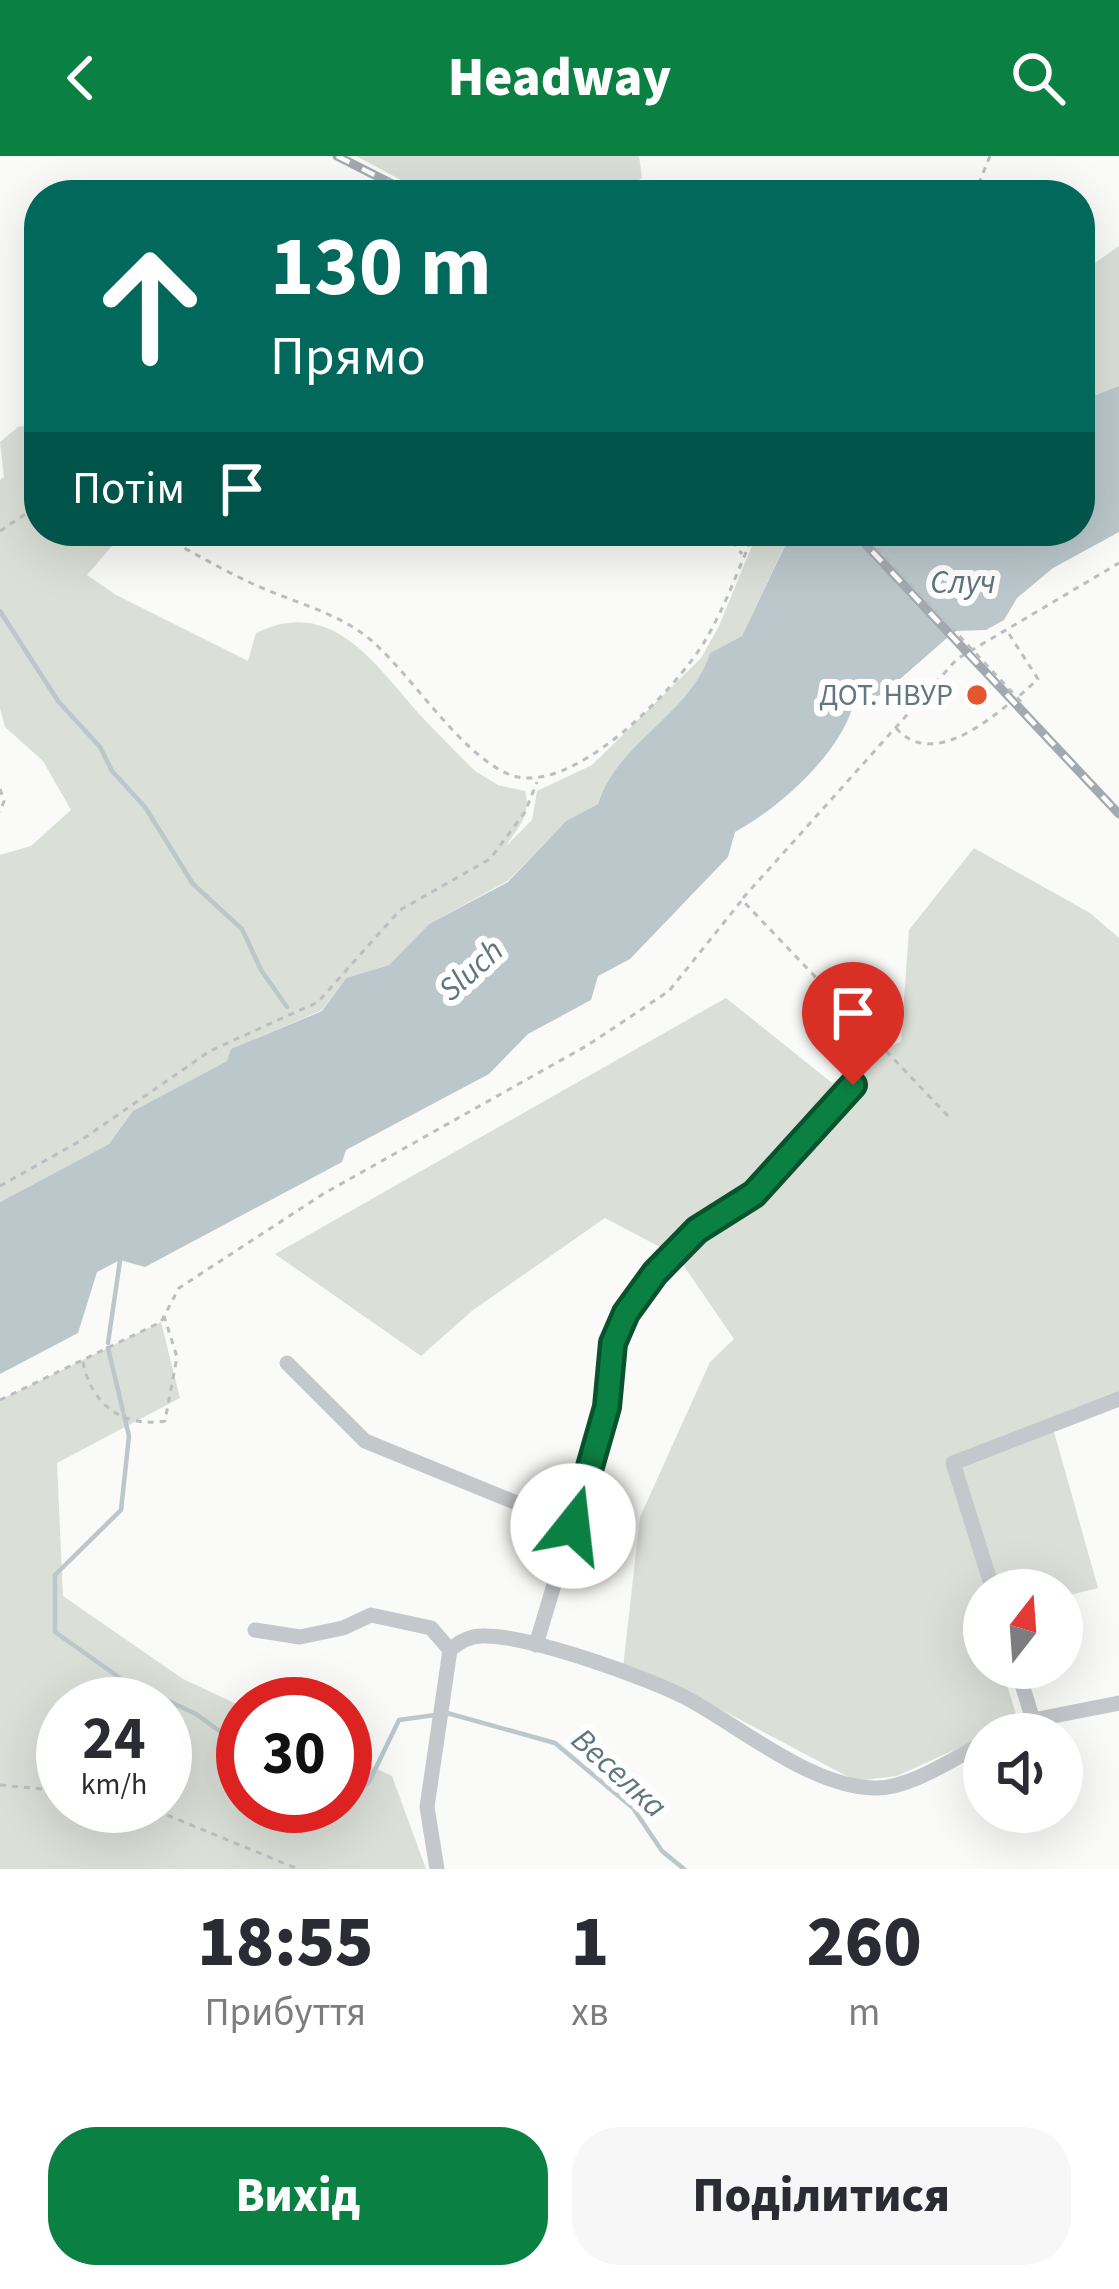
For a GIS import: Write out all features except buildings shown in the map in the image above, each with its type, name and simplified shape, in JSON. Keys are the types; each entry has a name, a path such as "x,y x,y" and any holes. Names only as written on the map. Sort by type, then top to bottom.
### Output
{"street":[{"path":"536,1645 607,1407 613,1343 626,1313 655,1273 697,1230 754,1194 853,1085"},
{"path":"287,1364 365,1441 573,1526"},
{"path":"986,1569 953,1463 1119,1399"},
{"path":"255,1630 300,1637 343,1628 371,1615 431,1628 450,1651"},
{"path":"437,1869 427,1808 450,1651 461,1640 483,1636 556,1649 689,1699 795,1764 874,1789 904,1781 963,1753"},
{"path":"1068,1713 1119,1703"}],"path":[{"path":"181,546 250,583 339,618 372,641 485,760 509,775 537,782 596,754 644,714 704,643 749,546"},
{"path":"736,546 744,557"},
{"path":"876,546 989,663 1014,700 1024,705"},
{"path":"0,1400 161,1322 179,1288 323,1194 588,1045 669,991 742,900 957,659 1119,563"},
{"path":"895,727 909,742 939,745 966,735 1014,700 1038,679 1008,632"},
{"path":"0,1186 80,1142 210,1051 318,1002 400,910 490,859 525,812 537,782"},
{"path":"0,789 4,802 0,812"},
{"path":"742,900 950,1118"},
{"path":"82,1360 88,1388 101,1406 147,1424 165,1421 177,1357 164,1316"},
{"path":"0,1785 36,1788"},
{"path":"192,1825 298,1869"}],"shaded area":[{"path":"356,156 639,156 642,178 638,180 401,180"},
{"path":"1119,246 1119,386 1095,395 1095,263"},
{"path":"24,426 24,546 112,546 87,575 116,595 248,661 256,633 283,624 308,623 351,642 475,771 498,785 525,791 525,815 506,846 532,820 537,791 592,765 701,658 752,546 784,546 742,636 710,653 687,694 621,763 598,804 566,821 509,880 429,924 389,965 346,978 322,1010 232,1049 227,1061 133,1111 109,1144 0,1202 0,855 31,846 71,810 43,761 5,727 0,708 0,480 4,477 0,442"},
{"path":"974,848 1090,913 1119,938 1119,1395 1051,1421 1098,1588 1083,1592 1083,1569 963,1569 963,1689 1008,1689 1016,1713 963,1713 963,1746 897,1776 856,1781 720,1709 623,1668 640,1517 710,1362 734,1339 677,1256 605,1218 473,1310 421,1356 275,1254 726,998 832,1083 901,1041 909,930"},
{"path":"161,1322 180,1398 57,1463 63,1596 180,1677 36,1677 36,1833 192,1833 192,1683 216,1694 216,1833 372,1833 372,1767 392,1776 426,1869 0,1869 0,1400"}],"water":[{"path":"1119,386 1119,532 1095,545 1095,395"},
{"path":"785,546 1093,546 1053,568 1017,598 1004,620 986,630 955,631 884,693 852,709 820,763 769,810 735,832 728,857 630,959 598,976 591,1000 528,1034 489,1074 346,1150 342,1162 145,1267 120,1260 97,1272 78,1333 0,1374 0,1202 109,1144 133,1111 227,1061 231,1049 322,1011 346,978 389,965 429,924 508,882 566,821 598,804 621,763 687,694 710,653 742,636"}],"waterway":[{"path":"0,611 58,701 145,807 193,884 242,929 261,970 287,1007"},
{"name":"Веселка","path":"108,1343 121,1254"},
{"name":"Веселка","path":"108,1348 123,1411"},
{"name":"Веселка","path":"124,1415 129,1436 121,1510 55,1575 55,1632 120,1678 216,1728"},
{"name":"Веселка","path":"447,1713 555,1743 633,1808 662,1851 684,1869"},
{"name":"Веселка","path":"372,1776 399,1720 435,1715"}],"railway":[{"path":"337,156 384,180"},
{"path":"867,546 1119,814"}],"place":[{"name":"ДОТ. НВУР","path":"977,695"}],"route":[{"path":"573,1526 607,1407 613,1343 626,1313 655,1273 697,1230 754,1194 853,1085"}],"water label":[{"name":"Случ","path":"963,581"},
{"name":"Sluch","path":"470,969"}]}
